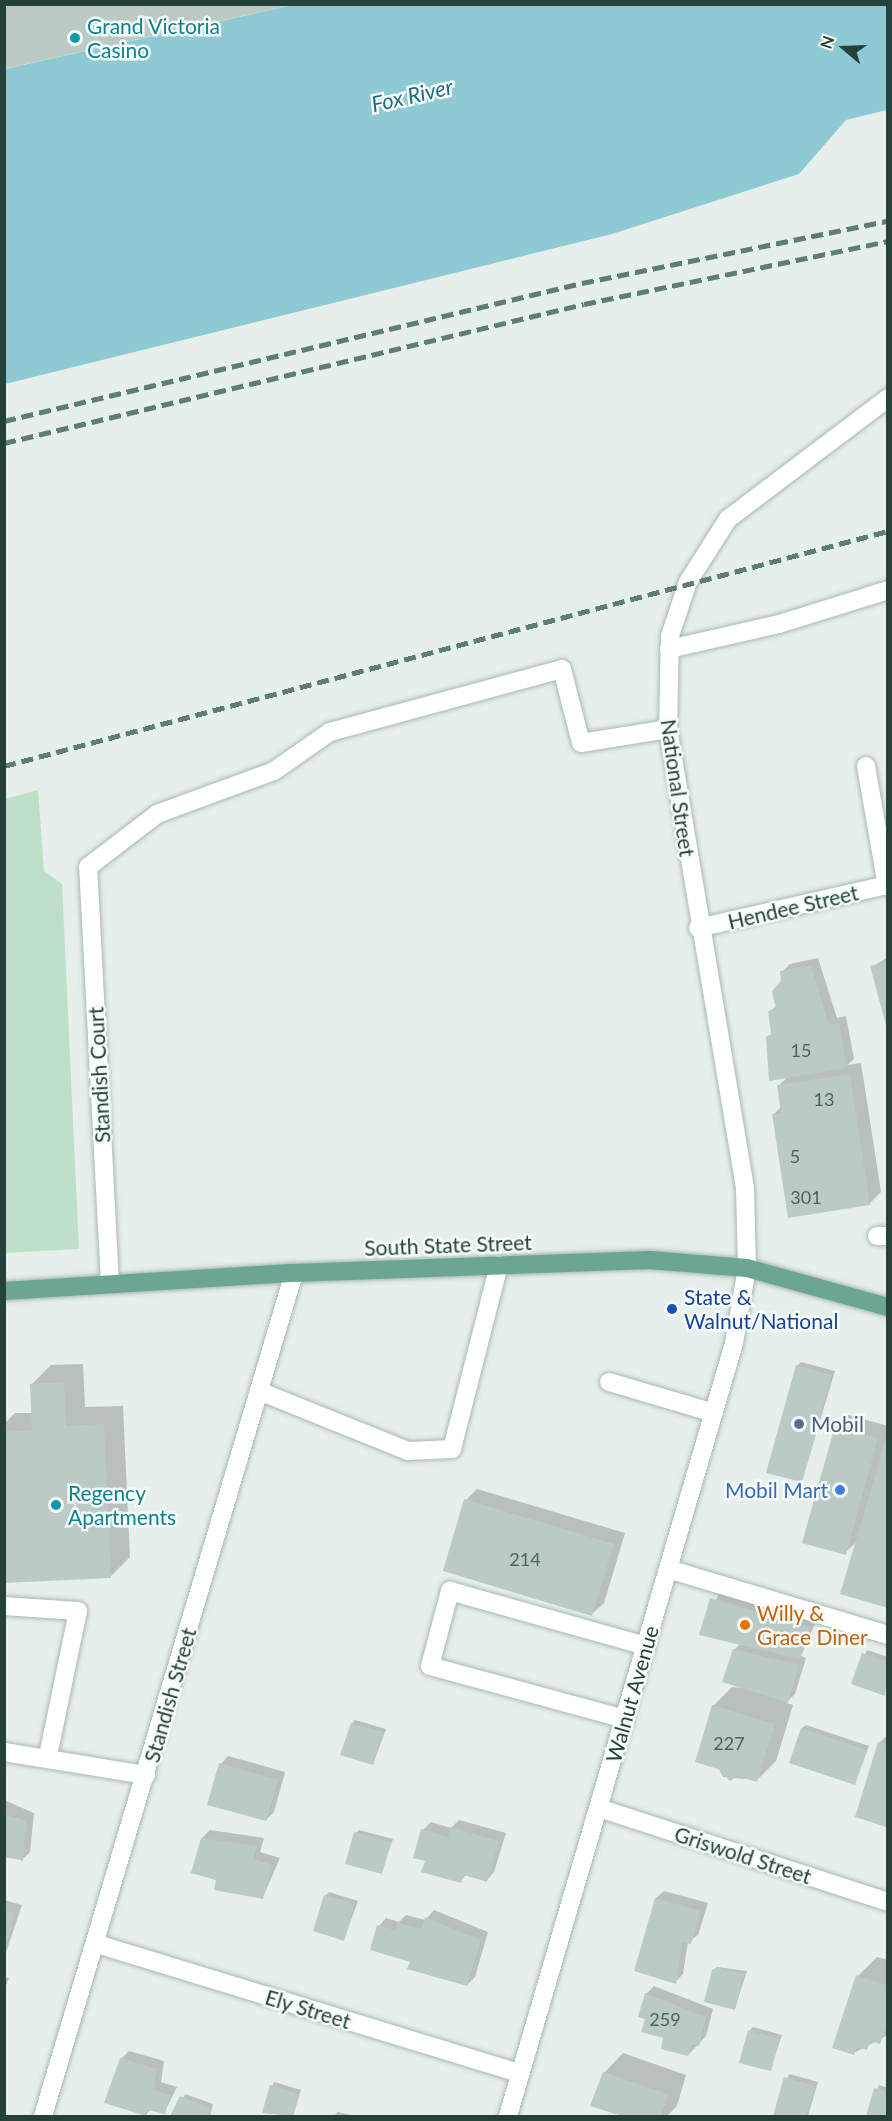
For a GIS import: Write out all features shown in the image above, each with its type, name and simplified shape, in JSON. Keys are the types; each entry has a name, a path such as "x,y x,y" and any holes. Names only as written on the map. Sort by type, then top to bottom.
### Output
{"main road":[{"name":"South State Street","path":"4,1291 294,1273 650,1260 747,1268 888,1307"}],"street":[{"name":"National Street","path":"747,1268 745,1188 698,928 668,729 669,649 688,582 728,519 888,398"},
{"path":"669,649 779,624 888,590"},
{"name":"Standish Court","path":"110,1284 88,867 157,814 274,771 330,732 562,669 581,744 668,729"},
{"path":"866,766 887,886"},
{"name":"Hendee Street","path":"698,928 887,886"},
{"path":"259,1391 408,1451 453,1449 499,1265"},
{"name":"Walnut Avenue","path":"508,2116 734,1343 747,1268"},
{"name":"Standish Street","path":"43,2116 97,1944 294,1273"},
{"path":"609,1382 714,1413"},
{"path":"668,1569 888,1635"},
{"path":"625,1719 430,1666 450,1590 646,1646"},
{"path":"4,1606 78,1611 48,1756"},
{"path":"4,1752 48,1756 146,1775"},
{"name":"Griswold Street","path":"599,1808 888,1902"},
{"name":"Ely Street","path":"97,1944 520,2073"}],"green space":[{"path":"38,790 44,871 62,884 79,1249 5,1253 5,799"}],"water":[{"name":"Fox River","path":"297,4 887,5 887,110 846,120 799,174 612,234 5,384 5,69"}],"building":[{"name":"Grand Victoria Casino","path":"4,4 292,4 292,5 4,69"},
{"path":"888,962 888,1025 886,1025 870,966"},
{"path":"811,965 829,1025 839,1023 847,1068 769,1081 766,1037 771,1034 768,1011 776,1009 772,991 781,981 780,971"},
{"path":"850,1074 870,1205 788,1218 772,1114 781,1113 777,1085"},
{"name":"Mobil","path":"796,1365 832,1375 802,1482 766,1473"},
{"name":"Regency Apartments","path":"64,1382 66,1426 104,1424 111,1578 4,1583 4,1432 32,1430 30,1384"},
{"name":"Mobil Mart","path":"835,1426 878,1438 846,1555 802,1543"},
{"path":"888,1432 888,1608 840,1594"},
{"path":"464,1499 614,1544 592,1616 443,1571"},
{"path":"710,1598 810,1627 800,1659 699,1635"},
{"path":"733,1649 799,1665 788,1703 722,1682"},
{"path":"862,1653 888,1662 885,1696 851,1684"},
{"path":"712,1705 775,1724 757,1782 737,1776 730,1781 718,1769 695,1762"},
{"path":"351,1723 383,1732 373,1765 340,1755"},
{"path":"801,1728 867,1750 855,1785 789,1763"},
{"path":"878,1742 888,1745 886,1827 855,1817"},
{"path":"219,1763 278,1780 266,1821 207,1805"},
{"path":"4,1814 27,1821 23,1861 4,1855"},
{"path":"450,1827 499,1841 487,1882 464,1875 461,1883 421,1872 425,1861 413,1858 421,1829 448,1837"},
{"path":"354,1832 391,1842 382,1874 345,1864"},
{"path":"201,1838 257,1846 253,1859 273,1865 263,1899 214,1890 216,1880 191,1873"},
{"path":"324,1895 355,1904 344,1941 313,1931"},
{"path":"655,1898 701,1911 691,1944 682,1942 676,1984 634,1971"},
{"path":"4,1910 15,1913 5,1948 4,1948"},
{"path":"425,1917 481,1940 467,1986 407,1969 410,1962 370,1950 377,1925 395,1930 397,1922 421,1929"},
{"path":"719,1968 744,1974 735,2010 704,2002 712,1970"},
{"path":"856,1975 888,1986 888,2021 880,2044 870,2041 867,2050 857,2047 854,2055 832,2048"},
{"path":"645,1993 706,2017 699,2046 692,2044 688,2056 661,2049 663,2038 641,2032 645,2019 638,2017"},
{"path":"748,2030 780,2039 771,2071 739,2063"},
{"path":"120,2058 157,2069 153,2090 170,2095 165,2114 148,2110 146,2116 104,2103"},
{"path":"603,2072 668,2094 661,2116 622,2116 590,2106"},
{"path":"784,2077 815,2086 806,2116 773,2116"},
{"path":"270,2085 299,2094 292,2116 262,2113"},
{"path":"874,2088 888,2092 888,2116 866,2116"},
{"path":"180,2096 210,2108 208,2116 170,2116"}],"railway":[{"path":"4,421 582,283 888,221"},
{"path":"4,443 584,304 888,241"},
{"path":"4,766 888,531"}],"place":[{"name":"Grand Victoria Casino","path":"75,38"},
{"name":"State & Walnut/National","path":"672,1309"},
{"name":"Mobil","path":"799,1424"},
{"name":"Mobil Mart","path":"840,1490"},
{"name":"Regency Apartments","path":"56,1505"},
{"name":"Willy & Grace Diner","path":"745,1625"}]}
